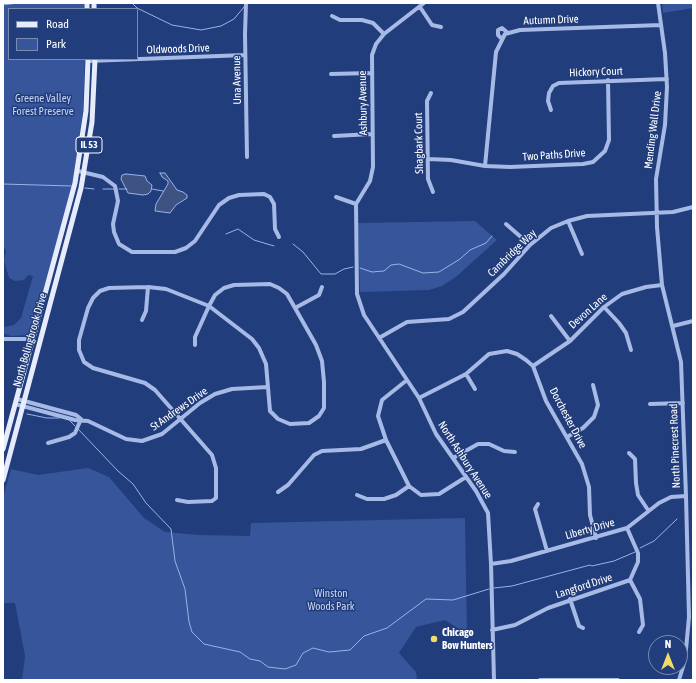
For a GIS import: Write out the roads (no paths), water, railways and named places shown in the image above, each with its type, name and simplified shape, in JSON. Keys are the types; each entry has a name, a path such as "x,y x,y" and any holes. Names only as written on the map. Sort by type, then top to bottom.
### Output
{"main road":[{"name":"IL 53","path":"78,171 86,111 88,60"},
{"name":"IL 53","path":"84,172 92,122 95,60"},
{"name":"North Bolingbrook Drive","path":"3,449 34,339 78,171"},
{"name":"North Bolingbrook Drive","path":"3,480 70,230 84,172"}],"street":[{"name":"Una Avenue","path":"246,3 245,55 247,157"},
{"name":"Ashbury Avenue","path":"356,222 356,204 372,176 371,73 373,50 384,34 424,3"},
{"name":"Mending Wall Drive","path":"656,213 655,188 665,119 667,79 658,3"},
{"path":"420,7 432,25 440,27"},
{"path":"332,16 340,20 362,20 372,22 384,34"},
{"name":"Autumn Drive","path":"502,39 498,35 498,30 502,28 508,33 520,30 661,25"},
{"path":"485,166 496,52 502,39 508,33"},
{"name":"Oldwoods Drive","path":"138,59 245,55"},
{"name":"Oldwoods Drive","path":"88,60 95,60"},
{"path":"331,74 371,73"},
{"name":"Hickory Court","path":"551,110 548,95 550,90 557,84 608,80 667,79"},
{"name":"Two Paths Drive","path":"429,159 451,160 485,166 510,167 583,164 597,159 605,151 609,140 608,80"},
{"name":"Shagbark Court","path":"431,93 427,101 429,182 433,192"},
{"path":"334,136 372,134"},
{"path":"78,171 106,179 115,186 118,201 113,227 114,232 119,244 132,252 175,252 186,248 195,241 220,205 229,198 239,195 264,194 270,197 274,204 275,229 280,237"},
{"path":"336,197 356,204"},
{"name":"Cambridge Way","path":"379,338 407,322 449,319 463,312 504,274 530,245 552,228 568,221 587,216 678,212 693,207"},
{"name":"North Pinecrest Road","path":"656,213 662,285 681,362 689,616 685,660 679,680"},
{"path":"568,221 582,254"},
{"name":"North Ashbury Avenue","path":"356,222 358,298 364,315 419,398 433,428 482,501 488,513 494,680"},
{"path":"506,224 530,245"},
{"path":"177,500 188,502 212,502 216,498 216,468 212,455 198,437 155,390 145,383 93,368 84,362 79,350 79,340 88,308 93,298 100,291 109,288 166,288 209,306 252,340 259,348 266,364 270,411 278,419 290,424 309,423 319,416 324,408 322,361 316,345 287,294 279,288 270,284 234,285 224,288 215,295 209,306 195,337 195,345"},
{"name":"Devon Lane","path":"533,366 570,341 604,307 622,294 646,287 662,285"},
{"path":"142,320 146,311 148,287"},
{"path":"295,308 319,295 322,287"},
{"path":"604,307 626,333 631,350"},
{"path":"551,316 570,341"},
{"path":"673,326 693,321"},
{"path":"3,339 34,339"},
{"path":"419,398 466,374 489,354 498,352 517,354 533,366"},
{"name":"Dorchester Drive","path":"533,366 546,401 584,470 589,487 590,515 596,538"},
{"path":"466,374 475,389"},
{"path":"407,380 388,394 380,406 378,416 386,440 409,486 421,494 439,494 466,477"},
{"path":"567,437 583,428 594,417 598,406 593,386"},
{"name":"St Andrews Drive","path":"16,402 74,420 81,419 99,425 126,439 142,441 162,434 200,403 215,394 232,389 268,387"},
{"path":"650,404 683,403"},
{"path":"48,443 69,438 75,433 81,419"},
{"path":"278,492 288,485 314,455 322,451 361,449 386,440"},
{"path":"453,458 473,445 483,443 507,452 515,452"},
{"path":"629,454 635,459 638,494 648,510"},
{"path":"357,495 367,499 384,499 396,495 409,486"},
{"name":"Liberty Drive","path":"491,564 511,561 627,528 648,510 671,497 686,496"},
{"path":"538,504 535,509 547,551"},
{"name":"Langford Drive","path":"492,630 515,625 548,608 570,599 630,580 638,562 638,552 627,528"},
{"path":"630,580 640,599 643,625 639,632"},
{"path":"570,599 579,626 583,628"},
{"path":"540,680 618,680"}],"waterway":[{"path":"3,5 18,3"},
{"path":"27,3 80,3"},
{"path":"132,3 137,8"},
{"path":"138,8 172,25 201,30 221,26 234,19 244,7"},
{"path":"3,184 71,186"},
{"path":"85,188 94,189"},
{"path":"103,189 114,189"},
{"path":"119,189 127,189"},
{"path":"152,189 163,191"},
{"path":"226,234 238,229 254,240 274,246"},
{"path":"360,268 372,272 384,271 391,265 399,264 423,273 439,272 460,259 470,250 486,243 492,236"},
{"path":"293,244 303,252 321,274 335,274 344,269 353,267"},
{"path":"27,414 47,418 59,418"},
{"path":"70,421 75,426"},
{"path":"78,429 118,471 133,484 146,503 171,529 175,561 185,589 189,622 192,632 204,644 240,652 250,659 260,661 268,667 285,669 296,665 303,653 313,648 329,652 350,650 364,636 387,628 426,599 453,600 489,589"},
{"path":"640,548 654,541 677,519"},
{"path":"494,588 512,586 590,565 592,566 614,561 635,552"}],"place":[{"name":"Chicago Bow Hunters","path":"434,639"}],"park label":[{"name":"Greene Valley Forest Preserve","path":"43,105"},
{"name":"Winston Woods Park","path":"331,600"}]}
